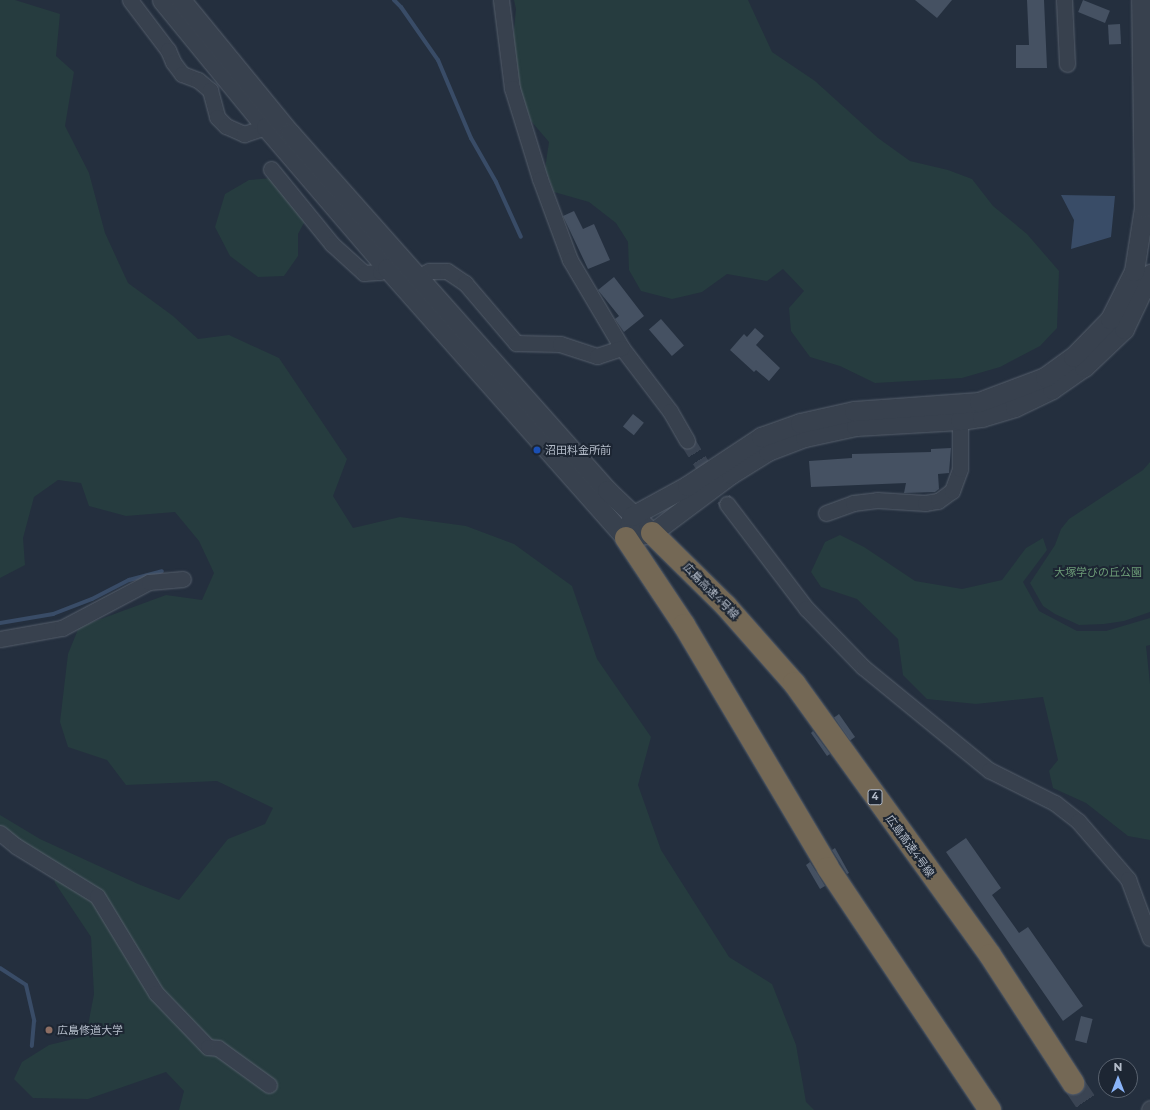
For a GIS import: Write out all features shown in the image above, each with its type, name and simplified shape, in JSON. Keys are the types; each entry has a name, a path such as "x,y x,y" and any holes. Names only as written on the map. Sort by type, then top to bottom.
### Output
{"highway":[{"name":"広島高速4号線","path":"652,532 732,612 794,683 990,955 1073,1083"},
{"path":"626,538 684,626 828,868 990,1110"}],"street":[{"path":"130,0 168,50 173,62 182,74 198,80 210,90 217,117 226,126 244,134 266,127"},
{"path":"162,0 266,127 387,268 626,538"},
{"path":"181,0 290,133 632,516 652,532"},
{"path":"501,0 512,88 540,179 570,260 622,348 670,411 687,440"},
{"path":"1064,0 1067,64"},
{"path":"626,538 632,516 686,486 761,436 800,423 854,412 980,402 1045,377 1073,357 1110,319 1134,271 1144,208 1141,0"},
{"path":"271,169 332,244 364,273 380,272 387,268"},
{"path":"418,276 428,270 446,271 465,283 516,343 560,344 597,356 622,348"},
{"path":"626,538 652,532 762,455 805,437 856,426 960,420 1015,407 1052,390 1084,368 1124,329 1150,274"},
{"path":"826,513 853,503 871,501 925,503 938,501 952,491 960,469 960,420"},
{"path":"727,504 806,608 863,667 989,770 1055,803 1078,821 1128,879 1150,938"},
{"path":"0,639 62,628 149,582 183,579"},
{"path":"0,833 16,846 97,896 156,993 208,1047 218,1048 269,1085"}],"green space":[{"path":"0,0 15,0 60,14 56,56 74,72 65,126 89,173 105,233 128,283 173,316 198,339 229,335 279,358 347,459 333,496 353,528 400,517 466,526 514,544 572,586 597,659 651,737 638,785 661,850 729,957 772,984 796,1045 806,1102 814,1110 179,1110 184,1091 166,1072 88,1099 33,1098 14,1079 22,1062 49,1045 86,1036 94,994 91,937 55,883 53,867 0,827 0,815 40,839 138,884 179,900 228,839 265,824 273,808 217,781 126,785 107,760 68,747 60,722 68,654 79,627 166,595 202,600 214,573 199,541 175,512 126,516 89,506 81,483 58,480 34,497 23,538 25,565 0,578"},
{"path":"514,0 748,0 772,52 815,81 878,138 910,161 948,170 972,179 993,206 1027,234 1059,271 1057,328 1040,346 1000,367 962,378 875,383 840,366 810,357 791,331 789,308 804,291 783,269 767,281 727,274 702,292 672,299 641,291 629,270 628,242 616,223 589,202 554,192 545,169 549,142 531,121 519,88 513,40 516,9"},
{"path":"273,178 306,219 298,234 298,256 284,276 258,277 230,256 215,227 225,194 249,180"},
{"name":"大塚学びの丘公園","path":"1150,462 1150,612 1124,621 1104,624 1079,625 1055,614 1043,606 1030,583 1055,545 1061,529 1069,519 1143,470"},
{"path":"840,535 864,547 915,581 962,589 1002,580 1026,548 1043,538 1047,550 1023,582 1039,611 1077,631 1106,631 1150,618 1150,645 1146,646 1150,684 1150,840 1128,836 1086,803 1053,788 1049,771 1058,760 1043,697 976,704 927,699 903,675 898,639 857,599 821,587 811,572 825,542"}],"water":[{"path":"1061,195 1115,196 1111,237 1071,249 1074,220"}],"building":[{"path":"915,0 952,0 937,18"},
{"path":"1027,0 1044,0 1047,68 1016,68 1016,45 1029,45"},
{"path":"1083,0 1110,11 1105,23 1078,12"},
{"path":"1120,24 1121,44 1109,45 1108,25"},
{"path":"574,211 583,229 594,224 610,260 588,269 563,216"},
{"path":"614,277 644,316 624,332 615,319 619,316 598,290"},
{"path":"661,319 684,345 672,356 649,329"},
{"path":"755,328 764,336 756,345 780,368 769,381 756,370 754,372 730,350 744,334 747,337"},
{"path":"633,414 644,423 634,435 623,426"},
{"path":"951,448 949,473 938,474 939,489 935,492 904,493 906,483 811,487 809,461 852,458 852,454 931,452 931,449"},
{"path":"839,714 855,737 850,740 834,717"},
{"path":"813,731 830,754 827,756 811,733"},
{"path":"966,838 1001,888 992,895 1019,933 1028,927 1083,1006 1063,1021 946,852"},
{"path":"835,848 849,873 847,874 832,850"},
{"path":"810,862 825,886 820,889 806,865"},
{"path":"1081,1016 1093,1019 1087,1043 1075,1040"}],"waterway":[{"path":"394,0 401,7 438,60 471,138 496,182 521,237"},
{"path":"0,623 53,614 92,599 129,580 162,571"},
{"path":"0,968 26,985 34,1021 32,1046"}],"tunnel":[{"path":"687,440 727,504"},
{"path":"1073,1083 1091,1110"}],"place":[{"name":"沼田料金所前","path":"537,450"},
{"name":"広島修道大学","path":"49,1030"}]}
